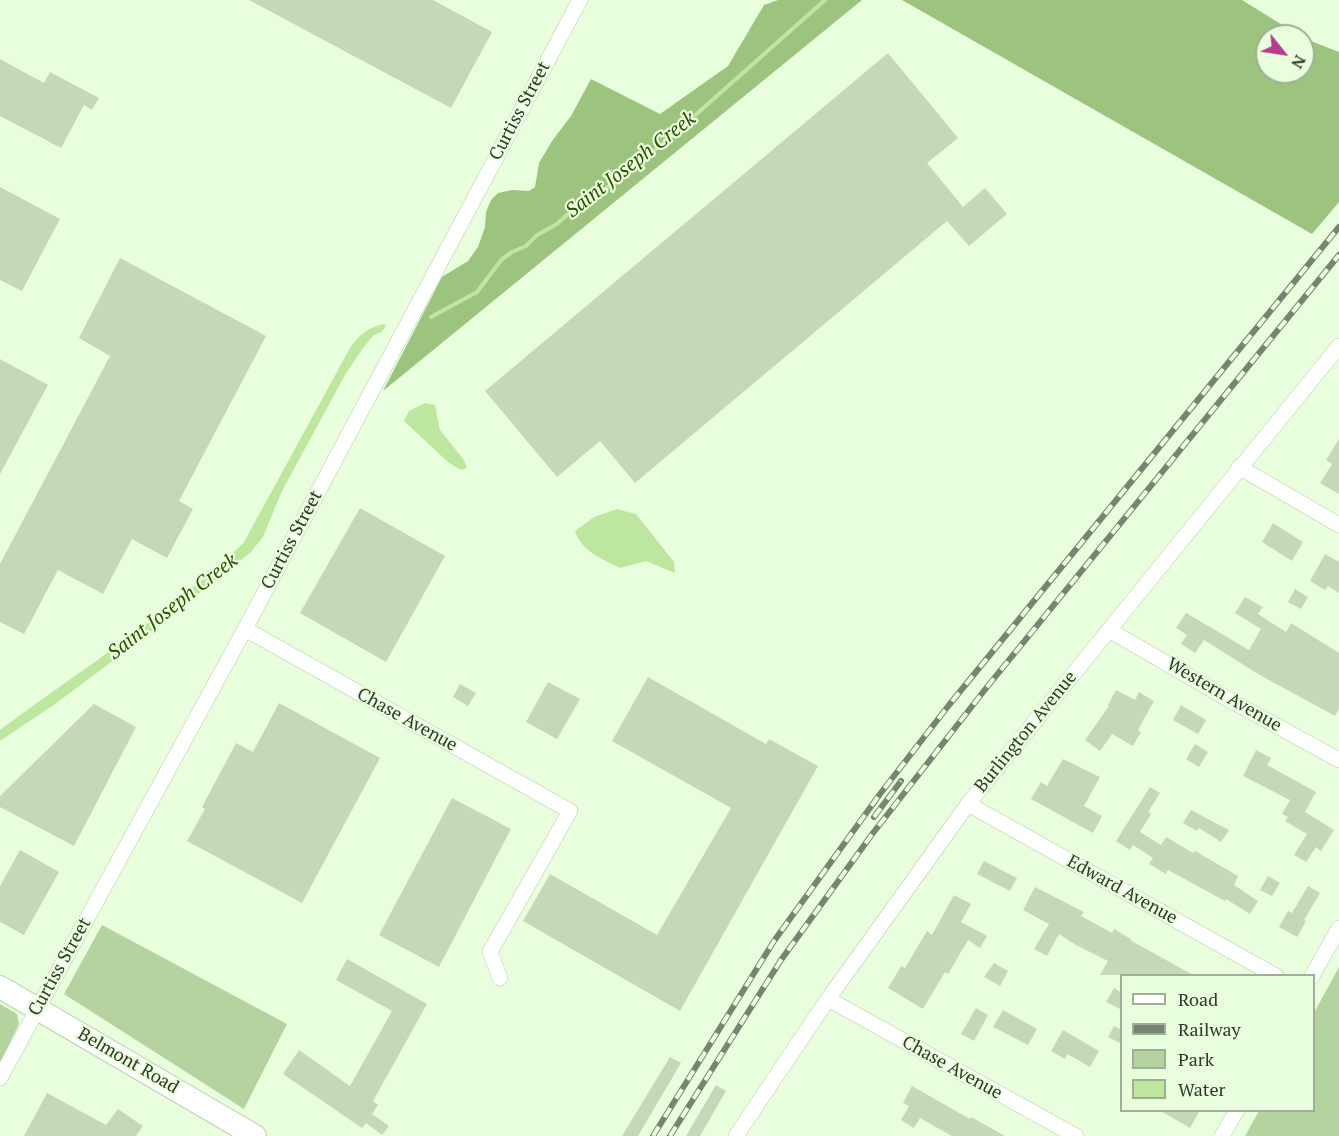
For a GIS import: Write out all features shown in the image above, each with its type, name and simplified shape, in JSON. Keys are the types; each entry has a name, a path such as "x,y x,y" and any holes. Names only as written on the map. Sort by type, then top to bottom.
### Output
{"main road":[{"name":"Belmont Road","path":"0,987 255,1136"}],"street":[{"name":"Curtiss Street","path":"0,1078 245,629 580,0"},
{"name":"Burlington Avenue","path":"736,1136 828,999 968,804 1339,346"},
{"path":"1239,468 1339,525"},
{"name":"Chase Avenue","path":"245,629 570,811 490,952 500,978"},
{"name":"Western Avenue","path":"1109,630 1339,760"},
{"name":"Edward Avenue","path":"968,804 1274,974"},
{"path":"1313,974 1339,928"},
{"name":"Chase Avenue","path":"828,999 1076,1136"},
{"path":"1222,1136 1236,1112"}],"green space":[{"path":"102,925 287,1024 244,1109 64,994"},
{"path":"1339,967 1339,1136 1245,1136 1258,1112 1315,1112 1315,1011"},
{"path":"0,1004 17,1014 19,1024 0,1063"}],"shaded area":[{"path":"778,0 862,0 383,391 442,277 468,261 478,247 491,200 498,193 512,190 529,191 535,187 539,163 571,116 591,79 660,114 728,66 764,5"},
{"path":"902,0 1242,0 1281,24 1255,24 1255,84 1315,84 1315,43 1339,52 1339,202 1312,234"}],"water":[{"path":"383,324 386,325 382,332 374,335 345,375 282,491 263,537 250,553 130,648 55,704 0,741 0,730 119,645 217,567 244,542 350,348 364,333"},
{"path":"425,403 435,405 440,430 464,460 467,468 461,470 449,463 404,421 409,411"},
{"path":"617,509 636,514 674,562 675,573 646,561 620,568 593,554 582,544 575,531 594,517"}],"building":[{"path":"249,0 433,0 492,32 451,108"},
{"path":"888,53 958,138 927,163 963,207 985,188 1007,214 969,246 947,221 635,483 600,441 557,477 485,391"},
{"path":"0,59 44,83 50,72 99,98 92,110 84,105 61,148 0,116"},
{"path":"0,187 60,219 22,291 0,280"},
{"path":"120,258 266,336 179,501 193,509 167,558 132,539 103,594 58,570 24,634 0,622 0,564 110,356 79,338"},
{"path":"0,359 48,385 0,474"},
{"path":"1339,439 1339,494 1320,483 1332,464 1326,460"},
{"path":"360,508 445,556 386,662 300,613"},
{"path":"1273,523 1303,542 1292,561 1262,542"},
{"path":"1325,554 1339,562 1339,593 1328,586 1325,590 1310,581"},
{"path":"1295,589 1308,597 1301,609 1288,602"},
{"path":"1245,597 1263,607 1258,614 1286,632 1291,623 1339,653 1339,709 1335,716 1258,674 1204,640 1195,653 1181,644 1187,635 1176,628 1186,613 1249,650 1261,629 1235,613"},
{"path":"648,677 766,744 769,739 818,766 680,1011 523,921 550,874 657,935 731,808 612,741"},
{"path":"548,682 580,699 557,739 526,722"},
{"path":"460,684 476,693 468,706 453,697"},
{"path":"1116,690 1135,700 1139,692 1154,701 1138,730 1141,732 1133,746 1112,734 1100,751 1085,740 1109,706"},
{"path":"279,703 380,758 302,903 187,841 236,743 253,752"},
{"path":"94,704 136,727 74,846 0,807 0,796"},
{"path":"1181,705 1206,720 1198,734 1173,720"},
{"path":"1195,744 1208,752 1199,767 1186,759"},
{"path":"1256,750 1271,758 1267,765 1316,792 1305,812 1334,830 1321,851 1316,847 1306,862 1294,855 1307,834 1285,821 1288,817 1282,814 1290,800 1243,776"},
{"path":"1063,759 1100,777 1084,806 1102,816 1093,833 1031,799 1041,782 1047,786"},
{"path":"1150,787 1160,793 1148,812 1151,814 1140,832 1161,845 1166,837 1238,876 1234,885 1258,901 1250,914 1226,899 1225,901 1168,870 1166,874 1149,864 1153,858 1133,845 1130,850 1116,841"},
{"path":"452,798 511,829 439,967 379,935"},
{"path":"1191,810 1229,830 1221,842 1199,828 1197,831 1183,823"},
{"path":"20,850 59,872 24,935 0,922 0,886"},
{"path":"984,861 1017,878 1010,891 977,874"},
{"path":"1268,876 1280,883 1272,896 1260,890"},
{"path":"1308,886 1320,893 1297,937 1279,927 1288,911 1292,913"},
{"path":"1035,887 1084,912 1081,916 1112,933 1114,929 1191,974 1100,975 1108,961 1059,934 1047,956 1034,949 1049,924 1023,910"},
{"path":"954,895 971,904 961,922 987,936 980,948 968,940 948,974 945,972 923,1009 888,988 901,966 905,968 927,931 932,935"},
{"path":"347,959 427,1004 373,1101 378,1105 372,1114 389,1126 382,1135 366,1123 362,1128 283,1074 299,1050 350,1086 392,1011 336,980"},
{"path":"994,963 1008,971 1000,986 984,977"},
{"path":"1114,988 1120,992 1120,1009 1106,1002"},
{"path":"976,1008 988,1015 974,1041 961,1034"},
{"path":"1003,1010 1037,1029 1028,1045 993,1027"},
{"path":"1114,1026 1120,1029 1120,1043 1108,1037"},
{"path":"1063,1030 1099,1051 1090,1067 1067,1054 1065,1059 1051,1051"},
{"path":"670,1057 681,1063 638,1136 622,1136"},
{"path":"716,1085 726,1091 700,1136 686,1136"},
{"path":"912,1086 1005,1136 952,1136 920,1118 914,1128 901,1120 909,1106 903,1103"},
{"path":"47,1093 106,1125 118,1109 143,1126 136,1136 24,1136"},
{"path":"1162,1112 1199,1112 1190,1128"}],"waterway":[{"name":"Saint Joseph Creek","path":"431,317 477,292 502,259 526,246 537,235 594,198 665,142 825,0"}],"railway":[{"path":"653,1136 774,941 880,794 949,705 1339,227"},
{"path":"670,1136 781,960 873,833 987,687 1339,255"},
{"path":"874,817 901,781"}]}
